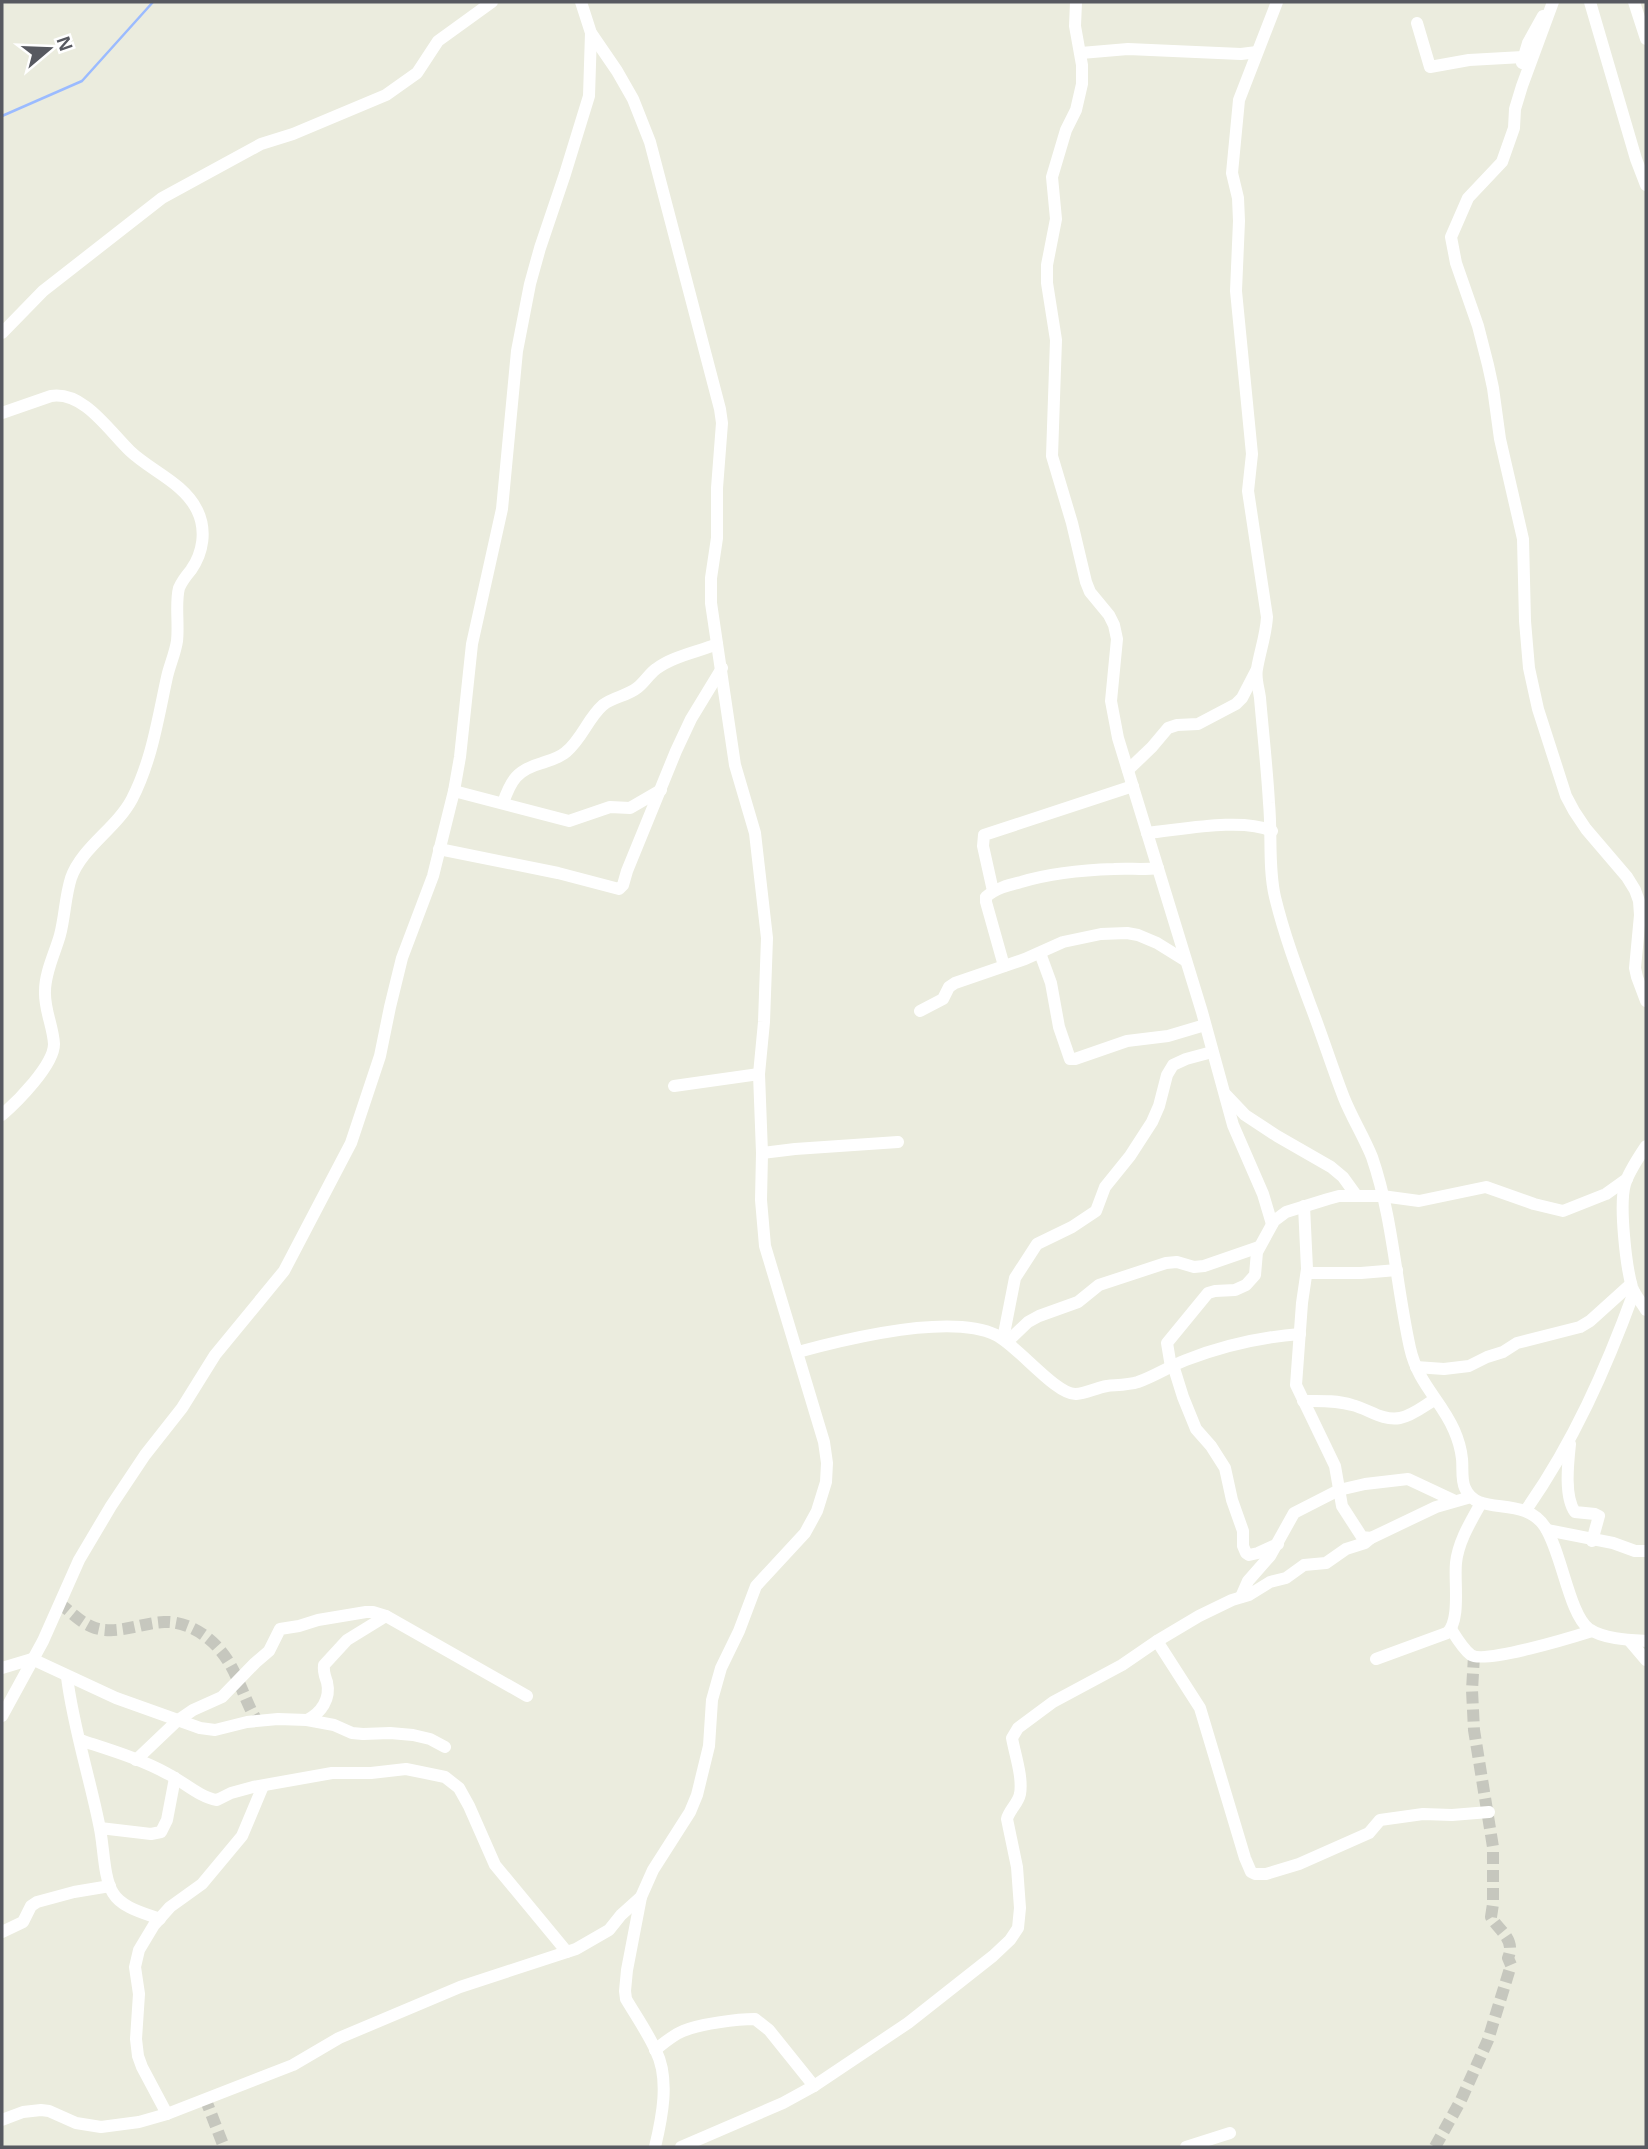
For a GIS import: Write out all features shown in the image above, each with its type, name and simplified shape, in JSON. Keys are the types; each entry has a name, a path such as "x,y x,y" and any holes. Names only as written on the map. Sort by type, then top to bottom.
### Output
{"street":[{"path":"2,333 43,291 162,198 261,144 293,134 401,87 417,72 438,41 492,2"},
{"path":"581,2 591,33 633,99 649,142 720,409 722,423 717,488 717,538 711,578 711,603 734,765 755,833 767,938 759,1074 761,1208 765,1246 824,1442 827,1463 823,1493 805,1533 753,1592 715,1688 709,1746 697,1795 690,1812 653,1870 641,1897 626,1970 625,1996 656,2050 660,2063 663,2089 654,2147"},
{"path":"1076,2 1075,26 1083,74 1080,94 1052,177 1056,219 1047,265 1048,293 1056,340 1052,456 1090,593 1114,625 1117,639 1111,701 1113,718 1238,1141 1263,1194 1272,1224"},
{"path":"1128,770 1168,728 1198,724 1236,704 1242,698 1256,670 1266,634 1267,617 1249,500 1252,454 1236,291 1239,221 1238,198 1232,173 1239,100 1277,2"},
{"path":"1590,2 1646,185"},
{"path":"1634,2 1646,38"},
{"path":"1522,86 1523,57 1538,23 1552,3"},
{"path":"1552,3 1522,86 1515,109 1514,128 1502,162 1468,198 1451,237 1488,365 1500,439 1523,539 1529,667 1538,709 1573,811 1642,897 1636,963 1637,977 1646,1001"},
{"path":"1418,23 1430,67 1469,60 1523,57"},
{"path":"2,1716 43,1641 79,1560 111,1506 140,1461 182,1408 215,1355 284,1271 351,1143 380,1056 402,958 433,876 454,791 472,643 502,509 517,351 540,248 589,96 591,33"},
{"path":"1081,53 1128,49 1241,54 1257,52"},
{"path":"2,412 51,396 75,399 136,457 188,497 198,511 202,549 179,589 177,643 167,674 159,721 144,770 124,811 111,829 83,856 69,885 61,932 49,968 45,992 53,1049 17,1102 2,1115"},
{"path":"503,803 509,785 516,775 566,752 595,713 606,703 637,688 656,669 669,662 717,644"},
{"path":"439,849 558,873 619,889 623,885 691,719 722,668"},
{"path":"1256,670 1272,831 1271,874 1281,920 1344,1098 1371,1156 1382,1195 1408,1338 1416,1367 1434,1400 1449,1420 1462,1454 1464,1486 1476,1500"},
{"path":"993,891 983,846 984,835 1133,786"},
{"path":"454,791 569,821 610,807 630,808 661,790"},
{"path":"1147,833 1240,825 1272,831"},
{"path":"1004,965 985,900 993,891 1032,878 1055,874 1109,869 1158,869"},
{"path":"920,1012 943,999 949,988 955,984 1063,942 1101,934 1127,933 1157,943 1186,961"},
{"path":"1040,953 1051,984 1059,1027 1070,1059 1127,1041 1168,1036 1205,1025"},
{"path":"1636,963 1646,973"},
{"path":"1004,1340 1015,1278 1034,1247 1096,1211 1105,1187 1152,1122 1167,1075 1173,1065 1212,1052"},
{"path":"674,1086 759,1074"},
{"path":"1222,1090 1245,1115 1331,1167 1343,1177 1356,1195"},
{"path":"762,1153 898,1142"},
{"path":"1645,1149 1627,1179 1623,1198 1633,1288 1646,1310"},
{"path":"1278,1544 1258,1553 1245,1553 1245,1537 1232,1500 1225,1468 1212,1446 1196,1429 1172,1366 1167,1344 1208,1293 1242,1289 1250,1281 1255,1275 1259,1247 1272,1224 1286,1212 1339,1196 1382,1195 1423,1200 1486,1187 1563,1211 1606,1194 1627,1179"},
{"path":"1304,1206 1307,1273 1296,1385 1335,1466 1346,1516 1362,1537 1371,1538"},
{"path":"1004,1340 1039,1316 1078,1302 1099,1285 1166,1263 1207,1266 1259,1247"},
{"path":"1307,1273 1397,1270"},
{"path":"1416,1367 1464,1368 1503,1352 1517,1343 1580,1327 1633,1288"},
{"path":"1526,1510 1570,1440 1615,1344 1633,1288"},
{"path":"798,1352 903,1330 963,1327 988,1332 1004,1340 1053,1382 1070,1394 1078,1394 1107,1386 1134,1383 1190,1358 1260,1338 1300,1334"},
{"path":"1303,1401 1339,1402 1354,1405 1382,1417 1400,1418 1434,1400"},
{"path":"1570,1440 1568,1474 1571,1506 1575,1512 1599,1516 1592,1541"},
{"path":"1241,1597 1248,1581 1278,1544 1296,1510 1339,1490 1408,1479 1455,1502"},
{"path":"1376,1659 1447,1633 1451,1629 1455,1604 1456,1559 1476,1500"},
{"path":"681,2147 783,2103 814,2086 908,2022 993,1956 1014,1936 1018,1928 1020,1908 1017,1867 1007,1814 1017,1800 1020,1788 1013,1734 1053,1702 1122,1665 1157,1641 1210,1611 1250,1595 1270,1582 1289,1577 1304,1565 1326,1563 1346,1549 1365,1543 1436,1507 1476,1500 1526,1510 1539,1519 1559,1555 1578,1615 1592,1631 1629,1640 1646,1641"},
{"path":"1547,1530 1646,1551"},
{"path":"136,1760 177,1721 193,1710 222,1697 269,1651 280,1629 318,1619 366,1612 386,1616 527,1696"},
{"path":"307,1720 320,1713 324,1704 327,1686 324,1665 348,1640 386,1616"},
{"path":"1451,1629 1471,1654 1481,1658 1592,1631"},
{"path":"1629,1640 1646,1660"},
{"path":"1157,1641 1200,1708 1251,1872 1266,1874 1299,1864 1369,1833 1380,1820 1423,1814 1489,1812"},
{"path":"2,1668 32,1659 177,1721 207,1730 240,1722 307,1720 334,1725 352,1733 413,1735 430,1739 445,1747"},
{"path":"67,1676 110,1886 115,1896 130,1908 159,1919"},
{"path":"80,1740 136,1760 217,1800 232,1793 332,1773 371,1773 406,1769 445,1777 459,1788 495,1865 566,1952"},
{"path":"100,1828 151,1834 161,1832 167,1820 175,1778"},
{"path":"167,2114 142,2067 136,2039 139,1994 135,1967 139,1950 159,1919 170,1907 202,1884 242,1836 263,1786"},
{"path":"2,1933 23,1922 31,1906 37,1902 110,1886"},
{"path":"2,2120 23,2112 41,2110 76,2123 101,2127 139,2122 167,2114 293,2066 339,2038 460,1987 587,1944 609,1930 641,1897"},
{"path":"656,2050 667,2040 688,2029 755,2019 769,2030 814,2086"},
{"path":"1186,2147 1230,2133"}],"waterway":[{"path":"2,116 82,81 153,2"}],"tunnel":[{"path":"59,1603 90,1626 104,1630 172,1622 188,1626 202,1634 215,1644 226,1658 257,1721"},
{"path":"1435,2147 1461,2100 1488,2040 1511,1965 1508,1958 1508,1940 1491,1917 1493,1847 1474,1730 1474,1656"},
{"path":"205,2098 224,2147"}]}
